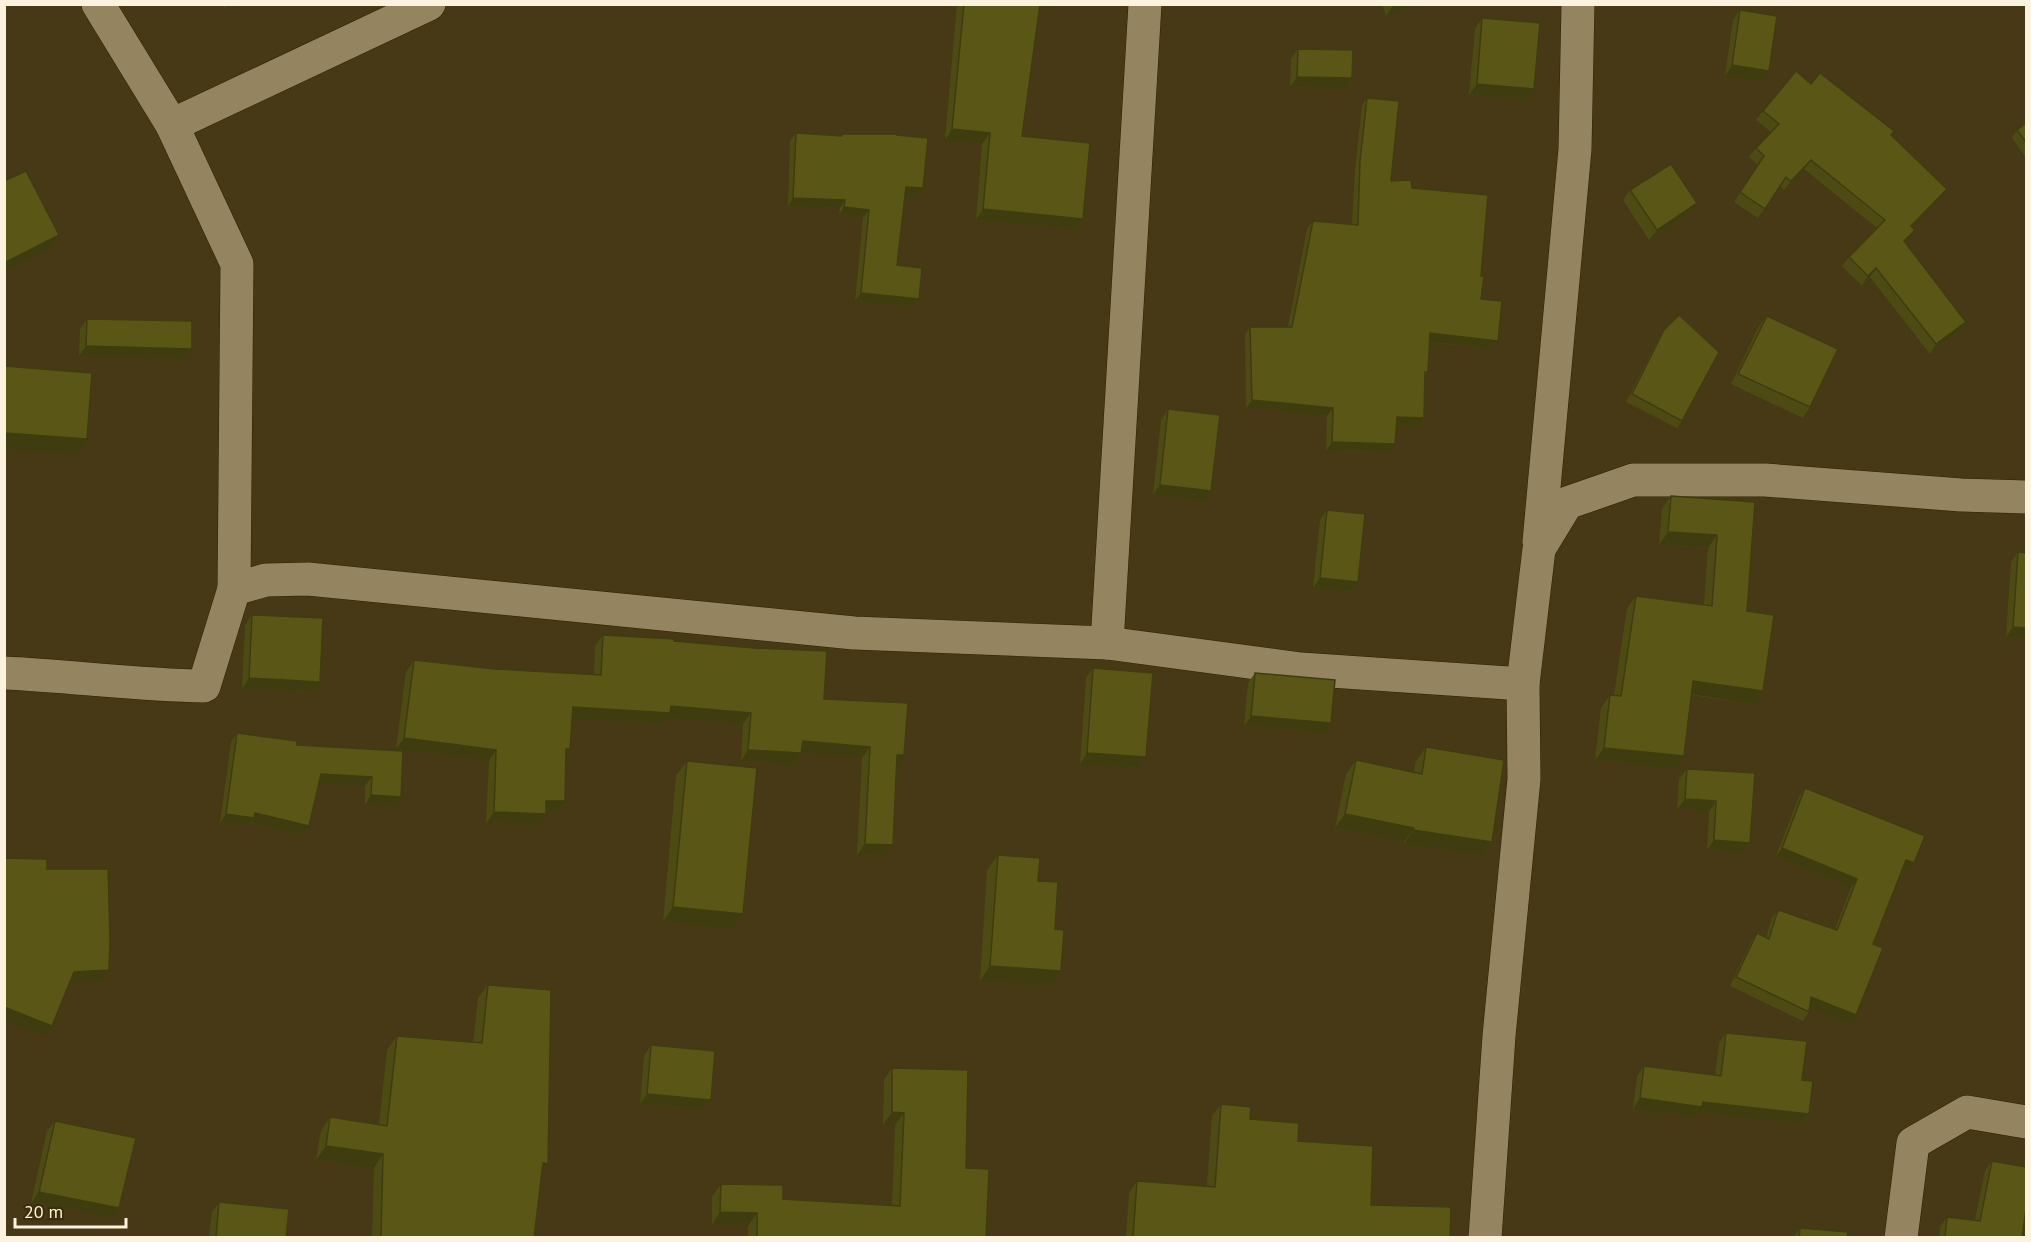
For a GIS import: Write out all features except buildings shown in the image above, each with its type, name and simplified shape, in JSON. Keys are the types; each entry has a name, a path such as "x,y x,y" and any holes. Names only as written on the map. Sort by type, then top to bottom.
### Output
{"street":[{"path":"4,673 66,676 148,685 204,687 234,589 237,264 172,125 98,4"},
{"path":"172,125 429,4"},
{"path":"1107,643 1145,4"},
{"path":"1485,1238 1499,1036 1524,779 1523,684 1539,549 1575,149 1578,4"},
{"path":"1539,549 1567,503 1632,480 1765,480 1960,495 2026,497"},
{"path":"234,589 266,580 308,579 854,633 1107,643 1301,669 1523,684"},
{"path":"1901,1238 1913,1143 1967,1112 2026,1122"}]}
